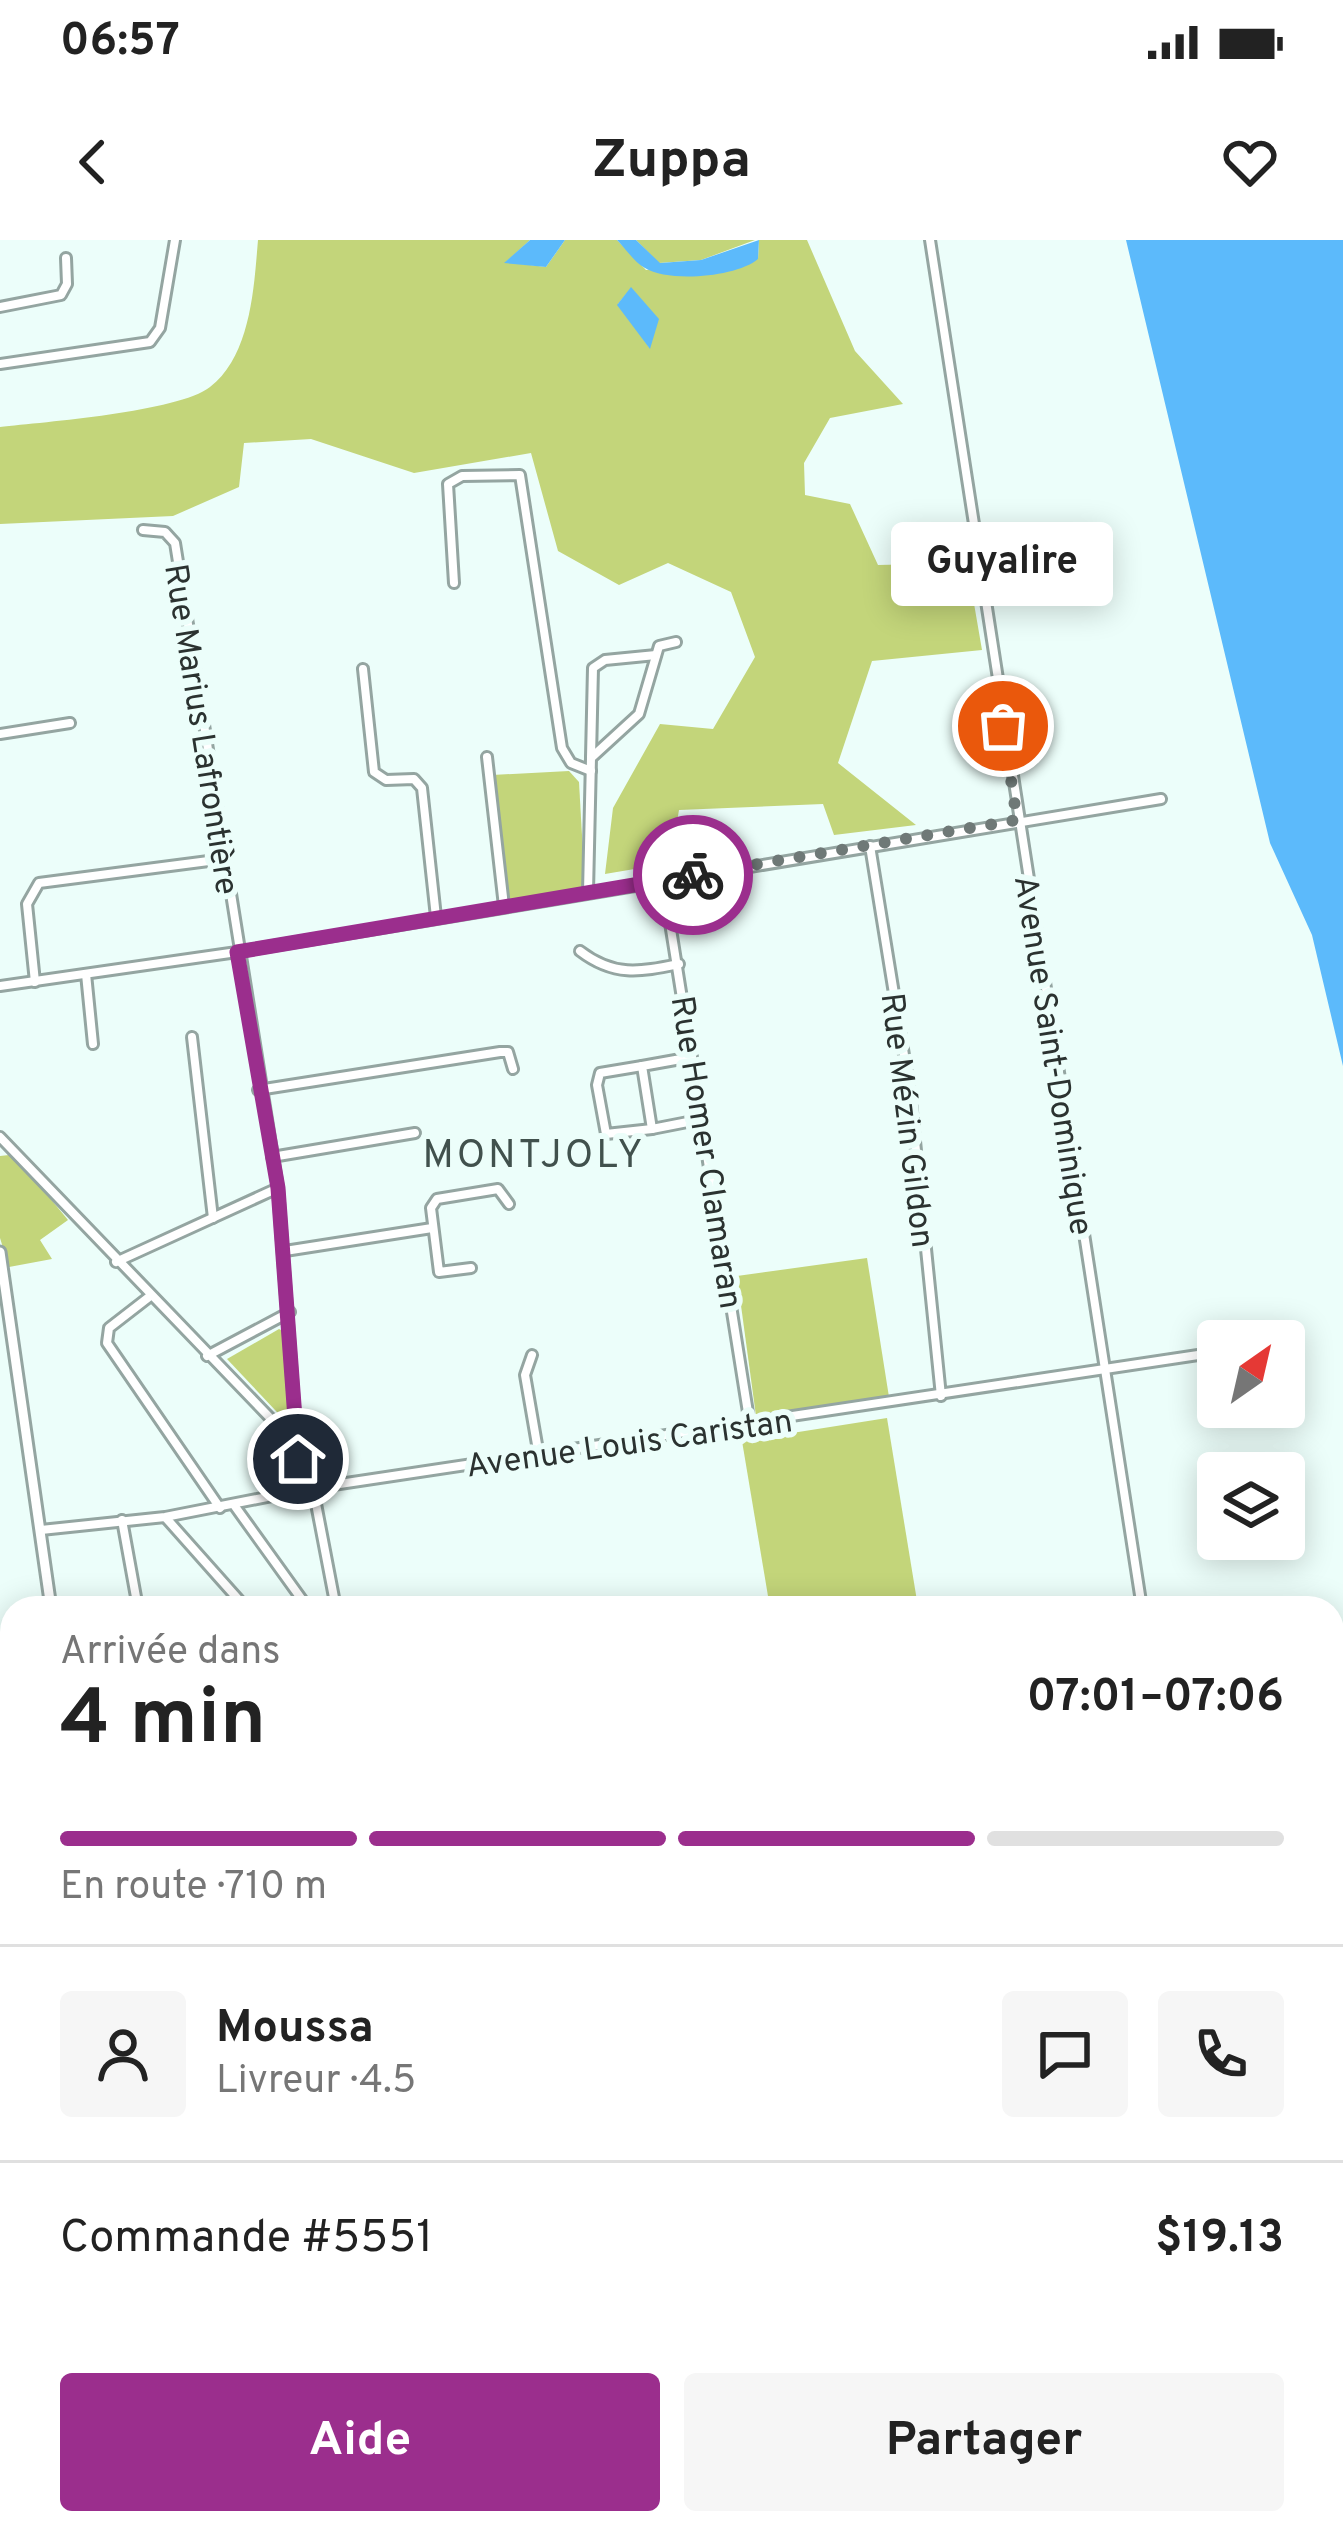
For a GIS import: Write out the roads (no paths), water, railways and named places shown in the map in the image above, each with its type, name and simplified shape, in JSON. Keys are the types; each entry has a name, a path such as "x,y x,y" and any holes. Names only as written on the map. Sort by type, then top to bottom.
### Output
{"street":[{"path":"0,364 150,343 160,328 175,240"},
{"name":"Avenue Saint-Dominique","path":"930,240 1140,1596"},
{"path":"0,307 61,295 68,284 66,258"},
{"path":"454,583 448,484 462,476 511,472 522,478 562,748 571,763 591,771"},
{"name":"Rue Marius Lafrontière","path":"143,530 165,532 175,543 278,1188 298,1459"},
{"path":"591,758 639,714 662,642 676,642"},
{"path":"593,891 593,668 605,660 656,656"},
{"path":"363,669 374,772 386,780 414,779 422,788 436,917"},
{"path":"0,734 70,723"},
{"path":"487,757 504,906"},
{"path":"0,986 237,952 1161,799"},
{"name":"Rue Mézin Gildon","path":"870,846 910,1092 940,1396"},
{"path":"35,982 27,904 39,883 224,859"},
{"name":"Rue Homer Clamaran","path":"663,879 750,1425"},
{"path":"580,951 600,967 628,974 679,964"},
{"path":"86,974 92,1045"},
{"path":"192,1036 213,1219"},
{"path":"259,1090 500,1052 508,1052 513,1069"},
{"path":"692,1057 600,1073 597,1084 608,1135 703,1119"},
{"path":"642,1066 652,1129"},
{"path":"272,1157 415,1133"},
{"path":"0,1137 275,1423 313,1488 333,1596"},
{"path":"0,1151 17,1154"},
{"path":"116,1262 278,1188"},
{"path":"471,1268 439,1272 431,1208 437,1199 498,1190 509,1204"},
{"path":"285,1251 433,1228"},
{"path":"0,1252 49,1596"},
{"path":"149,1297 109,1328 107,1343 220,1508"},
{"path":"207,1355 290,1312"},
{"path":"532,1354 525,1375 539,1456"},
{"name":"Avenue Louis Caristan","path":"40,1530 165,1517 313,1488 1197,1356"},
{"path":"234,1504 299,1596"},
{"path":"165,1517 235,1596"},
{"path":"122,1520 136,1596"}],"water":[{"path":"530,240 565,240 546,267 504,263"},
{"path":"617,240 636,240 660,263 701,260 759,240 758,259 719,274 670,275 641,266"},
{"path":"1126,240 1343,240 1343,1066 1312,935 1270,843"},
{"path":"631,287 659,319 650,349 617,305"}],"place":[{"name":"Guyalire","path":"1003,726"}],"district":[{"name":"MONTJOLY","path":"534,1153"}]}
